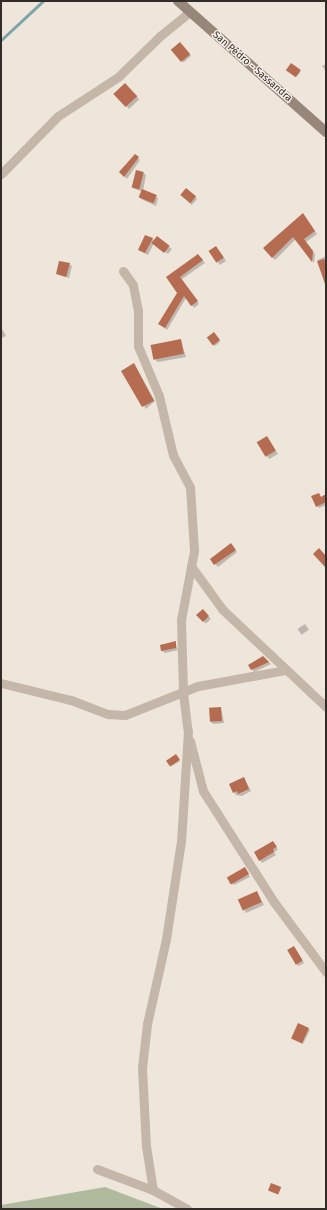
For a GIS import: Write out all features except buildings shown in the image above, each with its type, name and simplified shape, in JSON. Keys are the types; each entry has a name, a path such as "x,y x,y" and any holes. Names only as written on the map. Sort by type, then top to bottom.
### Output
{"main road":[{"name":"San Pédro - Sassandra","path":"178,1 326,132"}],"street":[{"path":"1,174 58,116 118,77 160,36 190,12"},
{"path":"123,270 133,285 138,311 138,346 159,396 173,455 190,487 194,551 181,620 183,693 188,732 203,791 274,902 326,972"},
{"path":"191,566 222,609 265,647 285,670 326,707"},
{"path":"1,683 72,700 108,714 125,715 198,686 285,670"},
{"path":"153,1190 146,1146 142,1068 147,1024 166,939 181,841 188,732"},
{"path":"97,1169 153,1190 187,1209"}],"green space":[{"path":"105,1187 163,1209 1,1209 1,1205"}],"waterway":[{"path":"1,40 43,1"}]}
